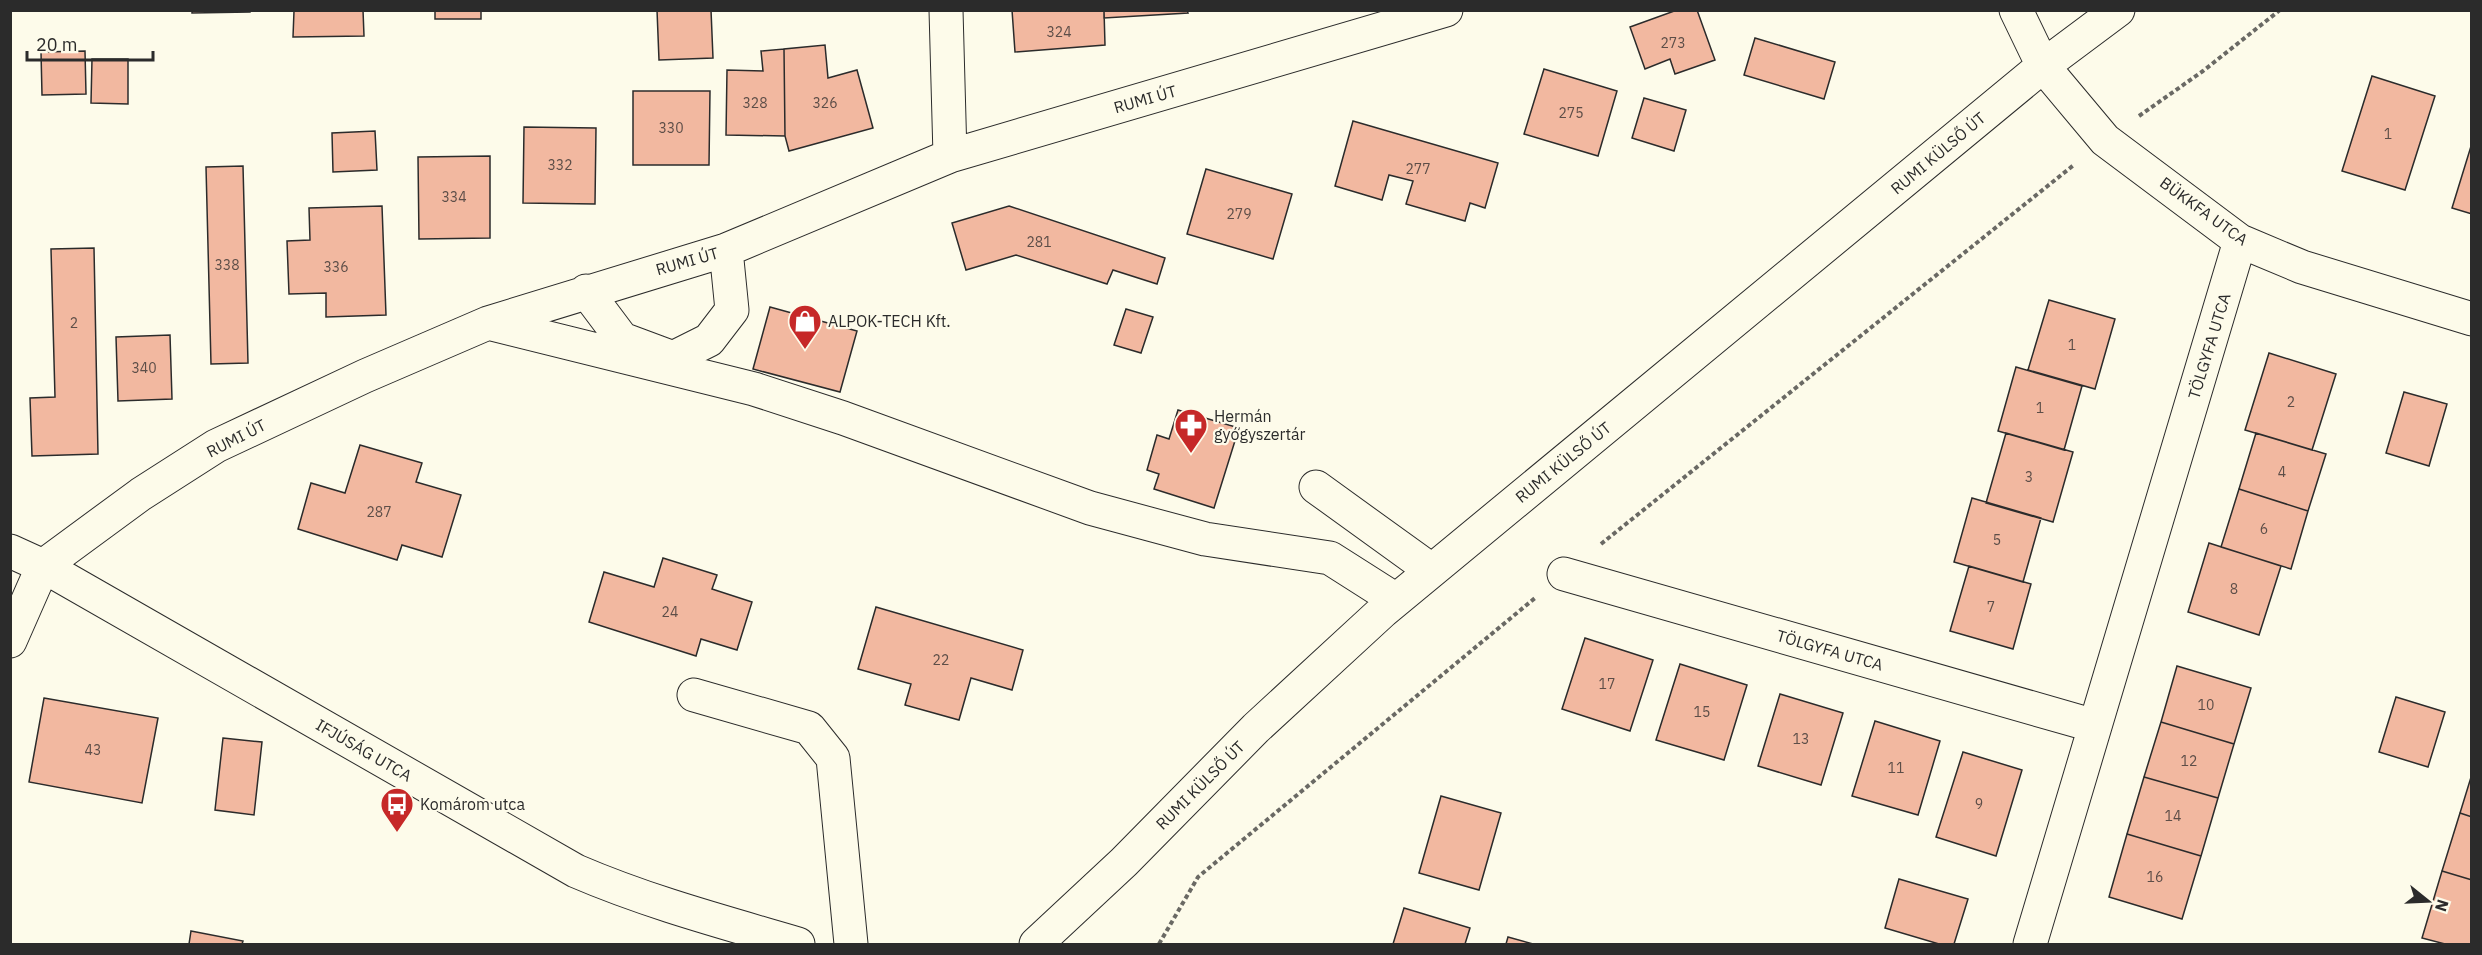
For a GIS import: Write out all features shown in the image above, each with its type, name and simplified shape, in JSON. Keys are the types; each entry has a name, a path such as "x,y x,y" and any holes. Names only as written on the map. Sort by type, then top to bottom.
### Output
{"street":[{"path":"946,10 950,156"},
{"name":"RUMI ÚT","path":"10,641 43,566 141,494 216,446 365,376 488,323 586,291 726,250 950,156 1446,10"},
{"name":"BÜKKFA UTCA","path":"2016,10 2043,66 2105,140 2240,241 2302,267 2472,320"},
{"name":"RUMI KÜLSŐ ÚT","path":"1036,945 1124,862 1256,728 1396,600 2043,66 2118,10"},
{"name":"TÖLGYFA UTCA","path":"2030,945 2240,241"},
{"path":"586,291 622,339 673,358 709,340 732,310 726,250"},
{"path":"488,323 754,389 843,418 1090,508 1205,539 1330,558 1396,600"},
{"path":"1316,487 1431,570"},
{"path":"10,551 43,566"},
{"name":"IFJÚSÁG UTCA","path":"43,566 576,871 614,888 798,945"},
{"name":"TÖLGYFA UTCA","path":"1564,574 2095,726"},
{"path":"694,695 809,728 832,758 851,945"}],"path":[{"path":"1159,945 1198,877 1564,574 2105,140 2203,71 2280,10"}],"building":[{"path":"192,10 250,10 250,12 192,13"},
{"path":"281,10 363,10 364,36 293,37 294,11"},
{"path":"435,10 481,10 481,19 435,19"},
{"path":"657,10 711,10 713,58 659,60"},
{"path":"1012,10 1104,10 1105,45 1015,52"},
{"path":"1104,10 1187,10 1188,13 1104,18"},
{"path":"1677,10 1697,10 1715,60 1675,74 1670,59 1645,69 1630,27"},
{"path":"1755,38 1835,62 1824,99 1744,75"},
{"path":"825,45 828,78 857,70 873,128 789,151 785,136 784,49"},
{"path":"784,49 785,136 726,135 727,70 763,71 761,51"},
{"path":"85,51 86,94 42,95 41,52"},
{"path":"92,59 128,59 128,104 91,103"},
{"path":"1544,69 1617,91 1598,156 1524,134"},
{"path":"2372,76 2435,96 2405,190 2342,171"},
{"path":"633,91 710,91 709,165 633,165"},
{"path":"1644,98 1686,110 1674,151 1632,138"},
{"path":"1353,121 1498,163 1485,208 1470,203 1465,221 1406,204 1413,181 1389,175 1382,200 1335,186"},
{"path":"524,127 596,128 595,204 523,203"},
{"path":"375,131 377,170 333,172 332,133"},
{"path":"2472,143 2472,214 2452,208"},
{"path":"490,156 490,238 419,239 418,157"},
{"path":"243,166 248,363 211,364 206,167"},
{"path":"1206,169 1292,194 1273,259 1187,234"},
{"path":"382,206 386,315 326,317 326,293 289,294 287,241 310,240 309,208"},
{"path":"1009,206 1165,258 1157,284 1113,270 1107,284 1016,255 966,270 952,223"},
{"path":"94,248 98,454 32,456 30,398 55,397 51,249"},
{"path":"2049,300 2115,319 2095,389 2028,370"},
{"name":"ALPOK-TECH Kft.","path":"770,307 857,331 840,392 753,369"},
{"path":"1126,309 1153,317 1141,353 1114,345"},
{"path":"170,335 172,399 118,401 116,337"},
{"path":"2269,353 2336,374 2312,450 2245,430"},
{"path":"2016,367 2082,386 2064,450 1998,431"},
{"path":"2404,392 2447,404 2429,466 2386,453"},
{"name":"Hermán gyógyszertár","path":"1178,410 1239,428 1214,508 1154,489 1159,474 1147,470 1157,435 1169,439"},
{"path":"2006,433 2073,452 2053,522 1986,503"},
{"path":"2256,433 2326,454 2308,511 2239,489"},
{"path":"360,445 422,463 416,482 461,495 442,557 402,545 397,560 298,529 311,483 345,493"},
{"path":"2239,489 2308,511 2291,569 2221,547"},
{"path":"1972,498 2041,518 2023,582 1954,562"},
{"path":"2209,543 2281,566 2259,635 2188,612"},
{"path":"663,558 717,575 712,589 752,602 737,650 701,639 696,656 589,622 604,572 654,587"},
{"path":"1969,566 2031,584 2013,649 1950,631"},
{"path":"876,607 1023,650 1012,690 971,678 959,720 905,705 911,684 858,669"},
{"path":"1585,638 1653,660 1630,731 1562,709"},
{"path":"1680,664 1747,685 1724,760 1656,740"},
{"path":"2177,666 2251,688 2234,744 2161,722"},
{"path":"1780,694 1843,713 1821,785 1758,766"},
{"path":"2396,697 2445,712 2428,767 2379,752"},
{"path":"44,698 158,718 142,803 29,782"},
{"path":"1875,721 1940,741 1918,815 1852,796"},
{"path":"2161,722 2234,744 2218,798 2144,777"},
{"path":"223,738 262,742 254,815 215,810"},
{"path":"1963,752 2022,770 1996,856 1936,837"},
{"path":"2472,774 2472,817 2460,813"},
{"path":"2144,777 2218,798 2201,856 2127,834"},
{"path":"1441,796 1501,813 1479,890 1419,873"},
{"path":"2460,813 2472,817 2472,880 2442,871"},
{"path":"2127,834 2201,856 2182,919 2109,897"},
{"path":"2442,871 2472,880 2472,944 2445,944 2422,938"},
{"path":"1899,879 1968,899 1954,944 1939,944 1885,928"},
{"path":"1404,908 1470,928 1465,944 1393,944"},
{"path":"191,931 243,941 242,944 189,944"},
{"path":"1508,937 1533,944 1506,944"}],"place":[{"name":"ALPOK-TECH Kft.","path":"805,350"},
{"name":"Hermán gyógyszertár","path":"1191,454"},
{"name":"Komárom utca","path":"397,833"}]}
